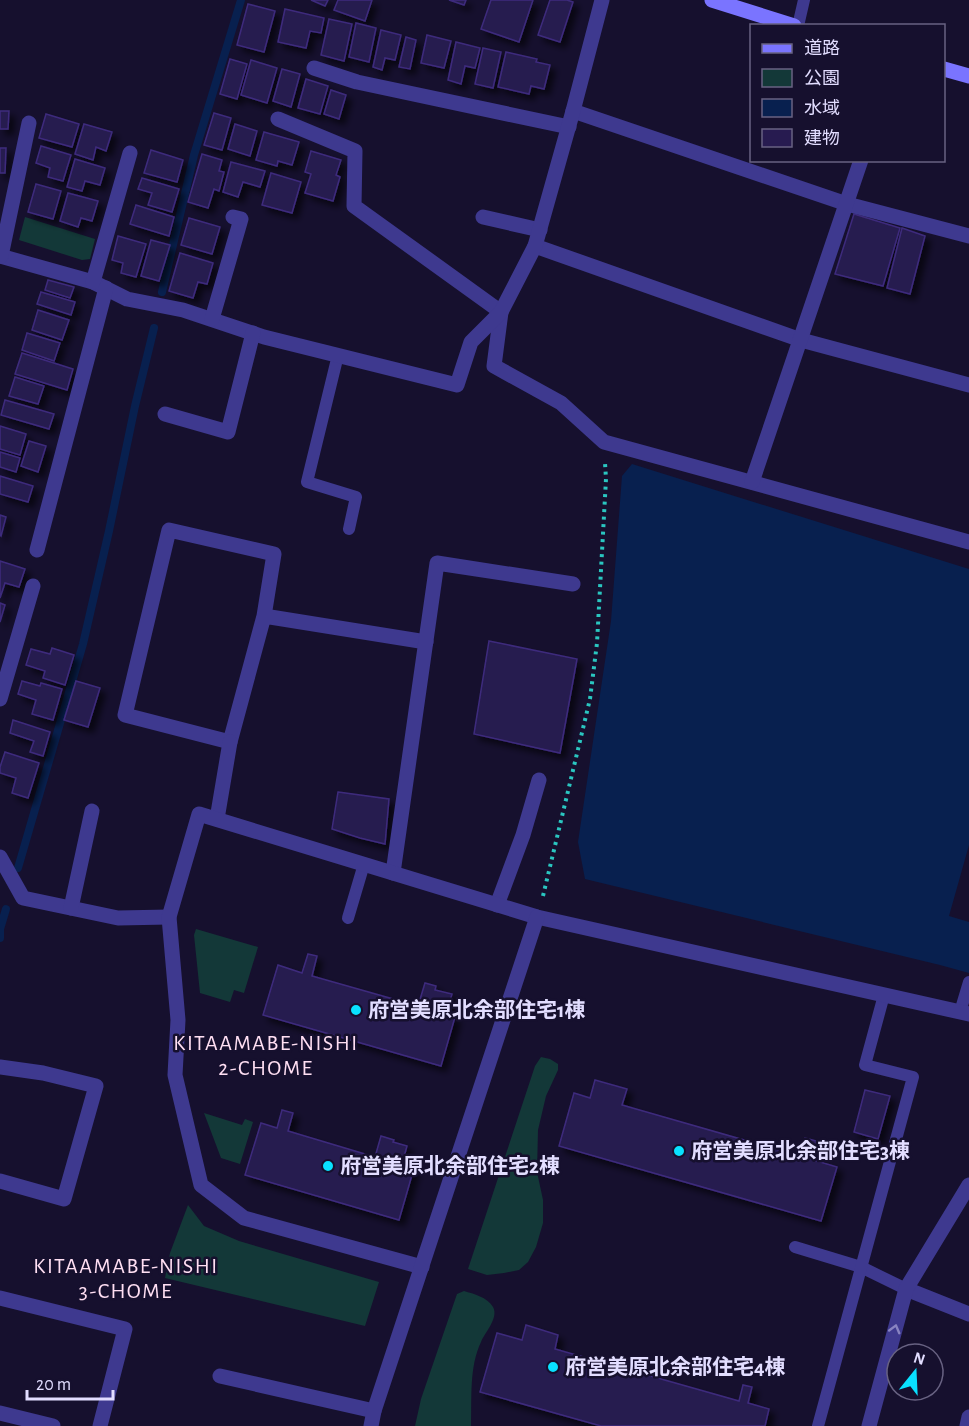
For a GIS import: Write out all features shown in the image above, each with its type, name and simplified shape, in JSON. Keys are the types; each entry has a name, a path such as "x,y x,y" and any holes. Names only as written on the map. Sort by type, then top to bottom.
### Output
{"main road":[{"path":"712,0 790,24"},
{"path":"945,69 969,76"}],"street":[{"path":"29,123 1,256 99,285 127,299 183,309 253,333 457,385 471,342 501,312 536,246 602,0"},
{"path":"314,68 357,82 569,127"},
{"path":"573,111 847,204 969,236"},
{"path":"278,119 355,151 354,206 501,312"},
{"path":"37,550 130,153"},
{"path":"752,482 860,162"},
{"path":"212,319 242,219 233,217"},
{"path":"483,218 540,230"},
{"path":"536,246 801,340 969,385"},
{"path":"501,312 494,366 561,403 604,442 969,542"},
{"path":"165,414 228,432 253,333"},
{"path":"217,819 230,742 264,616 274,554 168,530 125,715 230,742"},
{"path":"393,873 437,563 573,585"},
{"path":"0,699 5,666 33,586"},
{"path":"264,616 426,642"},
{"path":"497,905 523,835 539,780"},
{"path":"71,908 92,811"},
{"path":"422,1267 244,1218 201,1185 175,1075 178,1020 169,917 199,814 537,917 965,1013"},
{"path":"0,856 23,898 118,918 169,917"},
{"path":"371,1426 537,917"},
{"path":"0,1067 43,1073 96,1086 64,1199 0,1181"},
{"path":"869,1426 906,1290 969,1185"},
{"path":"906,1290 969,1314"},
{"path":"0,1298 125,1329 100,1426"},
{"path":"220,1376 374,1411"},
{"path":"0,1413 53,1426"},
{"path":"967,1426 969,1417"}],"lane":[{"path":"797,24 804,0"},
{"path":"338,355 307,482 356,497 349,529"},
{"path":"348,918 364,864"},
{"path":"965,1013 969,982"},
{"path":"818,1426 913,1077 865,1065 884,995"},
{"path":"795,1247 861,1267 906,1290"}],"path":[{"path":"537,917 590,699 597,643 606,479 604,442"}],"green space":[{"path":"25,217 95,239 90,259 82,260 19,240"},
{"path":"196,929 258,947 244,993 234,990 230,1002 200,993 194,935"},
{"path":"541,1057 558,1064 558,1070 546,1096 538,1130 537,1172 543,1200 543,1223 536,1247 528,1262 519,1270 487,1275 468,1269 535,1066"},
{"path":"204,1113 242,1125 245,1119 253,1122 240,1164 221,1158"},
{"path":"188,1205 204,1226 239,1241 379,1282 365,1326 165,1278 170,1253"},
{"path":"464,1291 484,1298 494,1311 493,1320 481,1342 475,1362 471,1426 415,1426 421,1399 457,1294"}],"water":[{"path":"632,464 969,569 969,845 949,916 969,922 969,973 585,879 578,842 611,621 622,476"}],"building":[{"path":"311,0 328,0 325,6"},
{"path":"338,0 372,0 365,21 334,10"},
{"path":"449,0 466,0 464,5"},
{"path":"491,0 533,0 519,42 481,29"},
{"path":"550,0 573,2 560,42 538,35"},
{"path":"248,4 275,11 264,52 237,45"},
{"path":"285,9 324,18 321,33 310,31 306,48 278,42"},
{"path":"329,19 352,24 344,61 321,55"},
{"path":"356,23 376,28 369,62 349,57"},
{"path":"381,30 401,35 395,60 385,58 382,70 373,67"},
{"path":"427,35 451,41 444,68 421,63"},
{"path":"406,37 416,40 410,69 399,67"},
{"path":"456,42 480,48 475,68 465,66 461,84 448,80"},
{"path":"483,48 501,52 493,88 475,84"},
{"path":"506,52 537,59 536,62 550,65 544,89 531,86 529,94 498,87"},
{"path":"230,59 247,64 237,99 220,94"},
{"path":"251,60 277,68 267,103 241,95"},
{"path":"282,69 300,74 291,107 273,101"},
{"path":"306,79 328,86 320,114 298,108"},
{"path":"331,90 346,95 339,119 324,114"},
{"path":"0,111 9,111 8,129 0,129"},
{"path":"214,113 231,118 222,150 204,145"},
{"path":"46,114 79,124 72,147 39,138"},
{"path":"84,124 112,132 106,151 96,147 93,160 75,154"},
{"path":"235,124 257,131 250,156 228,149"},
{"path":"264,132 299,142 292,165 278,161 277,166 256,160"},
{"path":"41,146 71,155 63,181 48,177 50,168 36,163"},
{"path":"0,148 6,148 5,173 0,173"},
{"path":"151,150 183,160 177,182 144,173"},
{"path":"311,151 341,160 336,175 340,177 333,201 305,193 311,174 305,172"},
{"path":"202,154 222,160 219,171 224,172 219,191 214,189 208,208 188,202"},
{"path":"75,159 105,168 100,185 85,181 82,191 67,187"},
{"path":"231,162 265,171 260,187 243,182 238,197 223,192"},
{"path":"271,173 301,182 292,213 262,205"},
{"path":"142,178 179,189 172,212 148,205 152,193 138,189"},
{"path":"36,184 61,191 53,219 28,212"},
{"path":"68,193 98,201 92,221 81,218 78,227 60,221"},
{"path":"136,205 174,217 169,236 130,224"},
{"path":"854,214 900,228 883,286 835,274"},
{"path":"189,218 220,227 212,254 181,245"},
{"path":"902,228 925,236 910,294 887,288"},
{"path":"118,236 146,244 136,277 121,273 123,263 112,260"},
{"path":"151,240 170,245 159,281 141,276"},
{"path":"180,253 213,263 207,284 198,282 193,298 169,291"},
{"path":"48,280 74,287 70,298 45,290"},
{"path":"41,292 75,302 71,315 37,304"},
{"path":"38,310 69,320 62,340 32,330"},
{"path":"27,333 60,343 54,361 22,350"},
{"path":"22,353 73,369 67,390 15,374"},
{"path":"15,377 44,386 38,404 9,396"},
{"path":"5,400 54,414 49,429 1,415"},
{"path":"0,426 26,434 20,455 0,449"},
{"path":"29,441 46,446 38,472 21,466"},
{"path":"0,452 20,458 16,472 0,467"},
{"path":"0,476 33,486 28,502 0,494"},
{"path":"0,515 6,517 1,536 0,535"},
{"path":"0,561 25,569 19,587 5,583 0,598"},
{"path":"0,603 5,605 0,622"},
{"path":"489,641 577,659 560,753 474,734"},
{"path":"52,648 74,655 65,685 43,678 45,671 26,665 31,649 50,654"},
{"path":"22,681 62,689 53,720 32,714 36,700 18,694"},
{"path":"76,681 100,688 88,727 64,720"},
{"path":"13,720 50,732 43,756 30,752 34,741 10,733"},
{"path":"5,752 39,763 28,798 12,793 16,778 0,773"},
{"path":"338,792 389,799 385,844 332,829"},
{"name":"府営美原北余部住宅1棟","path":"308,954 317,956 312,976 418,1006 425,983 436,986 435,990 452,994 446,1014 455,1017 441,1066 263,1015 278,965 302,973"},
{"name":"府営美原北余部住宅3棟","path":"595,1080 627,1089 622,1105 800,1156 805,1138 816,1141 810,1159 837,1167 821,1221 559,1146 574,1093 590,1098"},
{"path":"865,1090 890,1096 878,1139 854,1132"},
{"name":"府営美原北余部住宅2棟","path":"282,1110 293,1113 288,1131 375,1157 381,1136 407,1146 402,1164 414,1168 399,1220 245,1175 261,1123 277,1128"},
{"name":"府営美原北余部住宅4棟","path":"526,1325 558,1335 555,1349 739,1401 743,1385 752,1387 748,1403 769,1409 765,1426 601,1426 480,1392 497,1333 522,1340"}],"waterway":[{"path":"162,292 194,155 241,0"},
{"path":"18,868 83,644 154,328"},
{"path":"0,938 0,929 6,909"}],"place":[{"name":"府営美原北余部住宅1棟","path":"356,1010"},
{"name":"府営美原北余部住宅3棟","path":"679,1151"},
{"name":"府営美原北余部住宅2棟","path":"328,1166"},
{"name":"府営美原北余部住宅4棟","path":"553,1367"}],"district":[{"name":"KITAAMABE-NISHI 2-CHOME","path":"266,1056"},
{"name":"KITAAMABE-NISHI 3-CHOME","path":"126,1278"}]}
